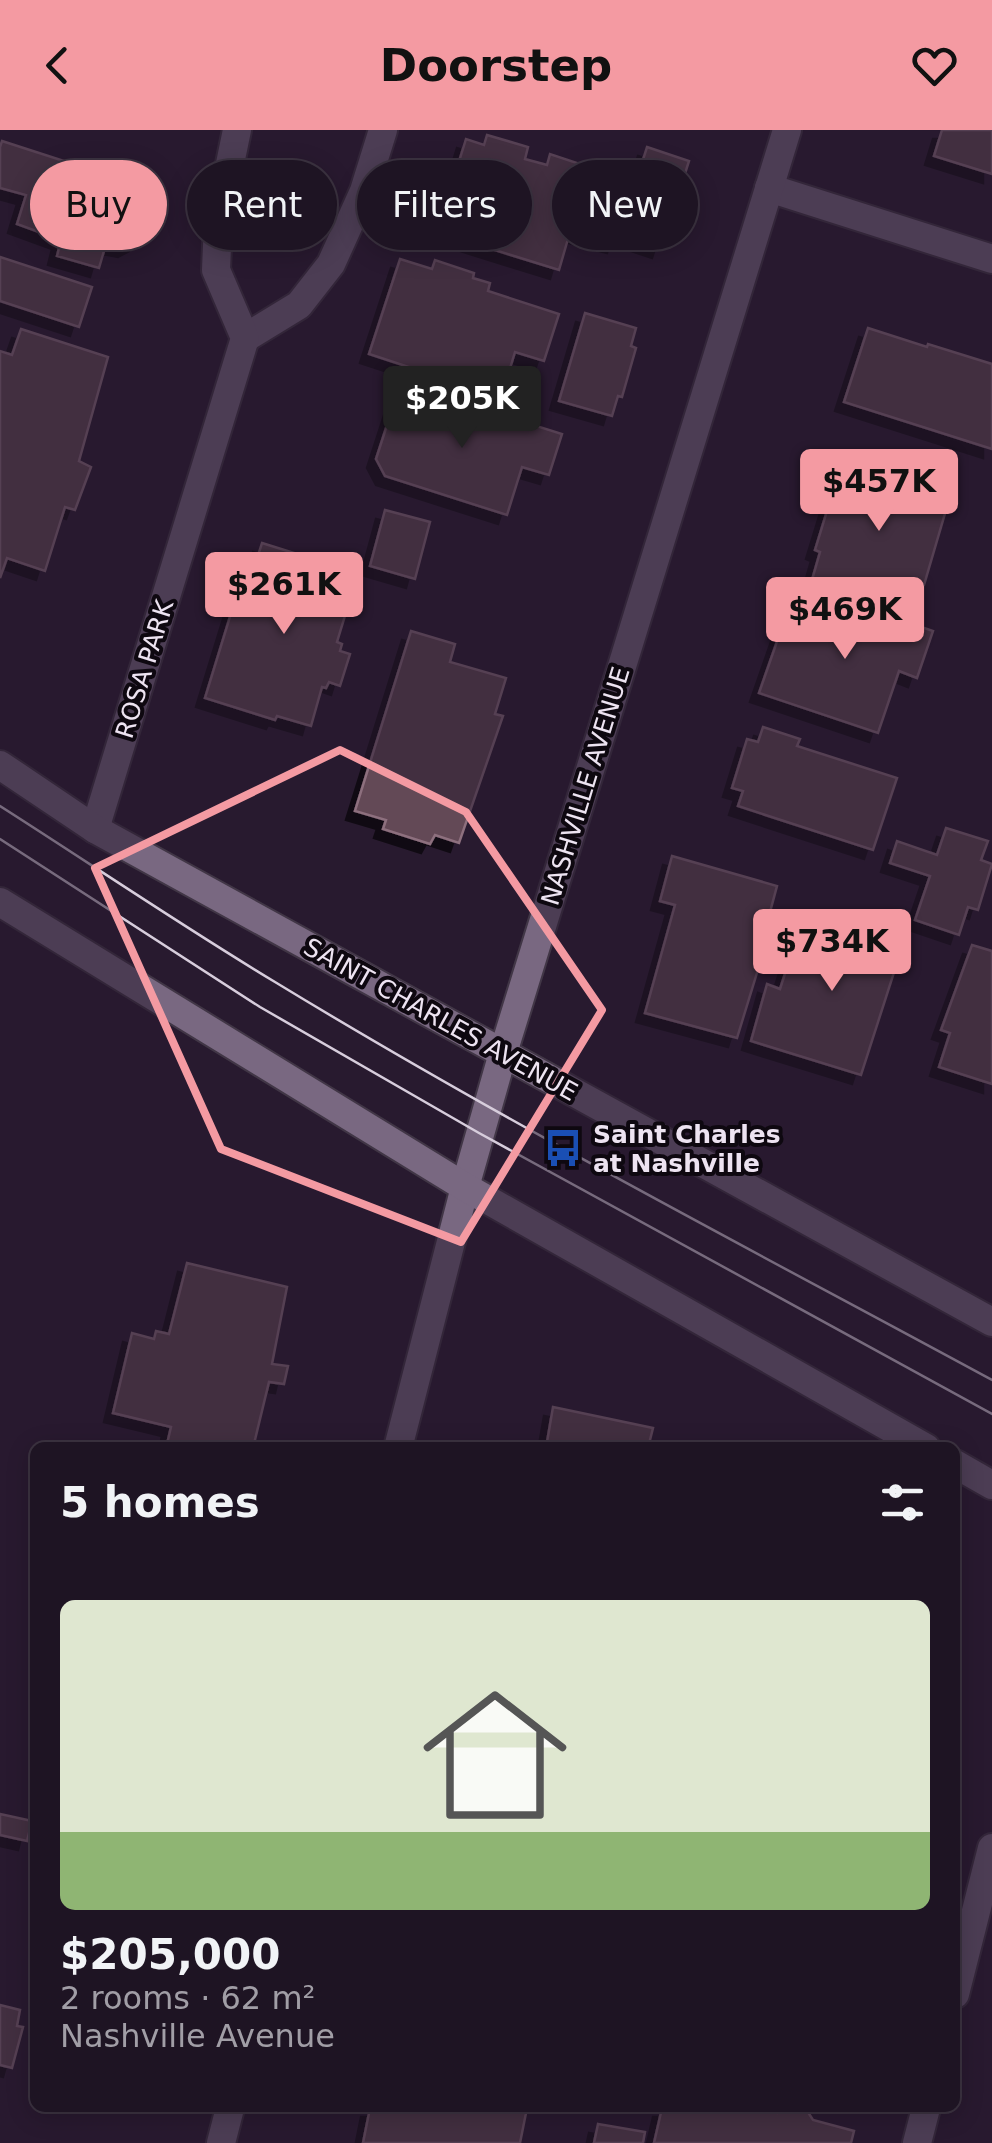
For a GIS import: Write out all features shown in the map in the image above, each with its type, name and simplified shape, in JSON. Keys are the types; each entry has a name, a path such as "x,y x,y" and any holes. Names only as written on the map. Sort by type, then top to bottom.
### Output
{"street":[{"path":"238,130 218,222 216,270 245,338 299,305 331,264 364,191 383,130"},
{"name":"NASHVILLE AVENUE","path":"400,1442 503,1053 787,130"},
{"path":"768,188 992,259"},
{"name":"ROSA PARK","path":"95,829 245,338"},
{"name":"SAINT CHARLES AVENUE","path":"0,765 95,829 992,1322"},
{"path":"0,902 465,1187 915,1442"},
{"path":"960,1467 992,1485"},
{"path":"960,1974 992,1848"},
{"path":"222,2143 229,2112"},
{"path":"918,2143 925,2112"}],"highlighted area":[{"path":"340,750 466,812 602,1010 461,1242 221,1149 95,868"}],"building":[{"path":"942,130 992,130 992,174 934,156"},
{"path":"487,135 528,147 525,159 529,160 459,160 466,139 484,145"},
{"path":"2,141 61,160 30,160 30,229 17,224 26,195 0,188"},
{"path":"647,147 686,160 643,160"},
{"path":"550,154 568,160 552,160 552,250 565,250 559,270 495,250 532,250 532,161 547,165"},
{"path":"58,250 104,250 99,268 57,256"},
{"path":"0,257 92,287 79,327 0,301"},
{"path":"400,259 432,269 435,260 474,273 473,278 490,283 488,291 559,314 544,361 515,352 508,375 520,379 510,409 472,396 473,391 426,376 427,373 369,354"},
{"path":"585,313 636,328 631,346 636,348 622,397 618,396 612,416 559,401"},
{"path":"868,328 992,364 992,449 844,402"},
{"path":"21,329 108,357 79,461 91,467 75,510 65,507 45,571 7,558 0,578 0,351 12,355"},
{"path":"399,388 562,434 549,475 522,467 507,515 385,476 376,459"},
{"path":"842,462 951,493 924,585 909,581 901,607 812,580 820,552 815,550"},
{"path":"385,510 430,522 415,579 370,566"},
{"path":"262,543 358,573 337,642 342,644 340,651 350,654 340,686 329,682 326,688 322,687 311,726 277,716 275,720 205,698 245,568 253,571"},
{"path":"820,592 933,631 917,678 899,671 878,733 759,693 781,630 804,638"},
{"path":"411,631 455,644 450,662 506,678 495,714 503,716 459,843 435,835 430,844 383,829 386,820 355,811"},
{"path":"763,727 800,739 797,746 897,778 873,850 738,806 743,791 732,788 747,739 758,742"},
{"path":"946,828 988,841 981,860 992,864 978,910 968,907 959,935 915,920 930,876 890,863 897,841 937,855"},
{"path":"672,856 777,886 760,949 764,950 737,1038 645,1013 675,905 660,901"},
{"path":"841,914 906,935 861,1075 751,1041 767,984 780,989 799,931 811,935"},
{"path":"972,945 992,951 992,1084 939,1067 950,1033 941,1030"},
{"path":"187,1263 287,1287 272,1364 288,1366 284,1384 269,1382 254,1442 167,1442 171,1427 113,1413 132,1333 154,1339 156,1331 169,1334"},
{"path":"553,1407 653,1428 650,1442 547,1442"},
{"path":"0,1814 30,1821 27,1841 0,1835"},
{"path":"0,2005 20,2010 17,2026 23,2027 12,2068 0,2065"},
{"path":"369,2112 526,2113 520,2143 363,2143"},
{"path":"661,2112 808,2112 813,2120 854,2131 851,2143 654,2143"},
{"path":"598,2124 645,2132 643,2143 594,2143"}],"tram line":[{"path":"0,806 363,1035 631,1186 992,1380"},
{"path":"0,839 260,1007 479,1133 992,1414"}],"place":[{"name":"Saint Charles at Nashville","path":"563,1148"}]}
